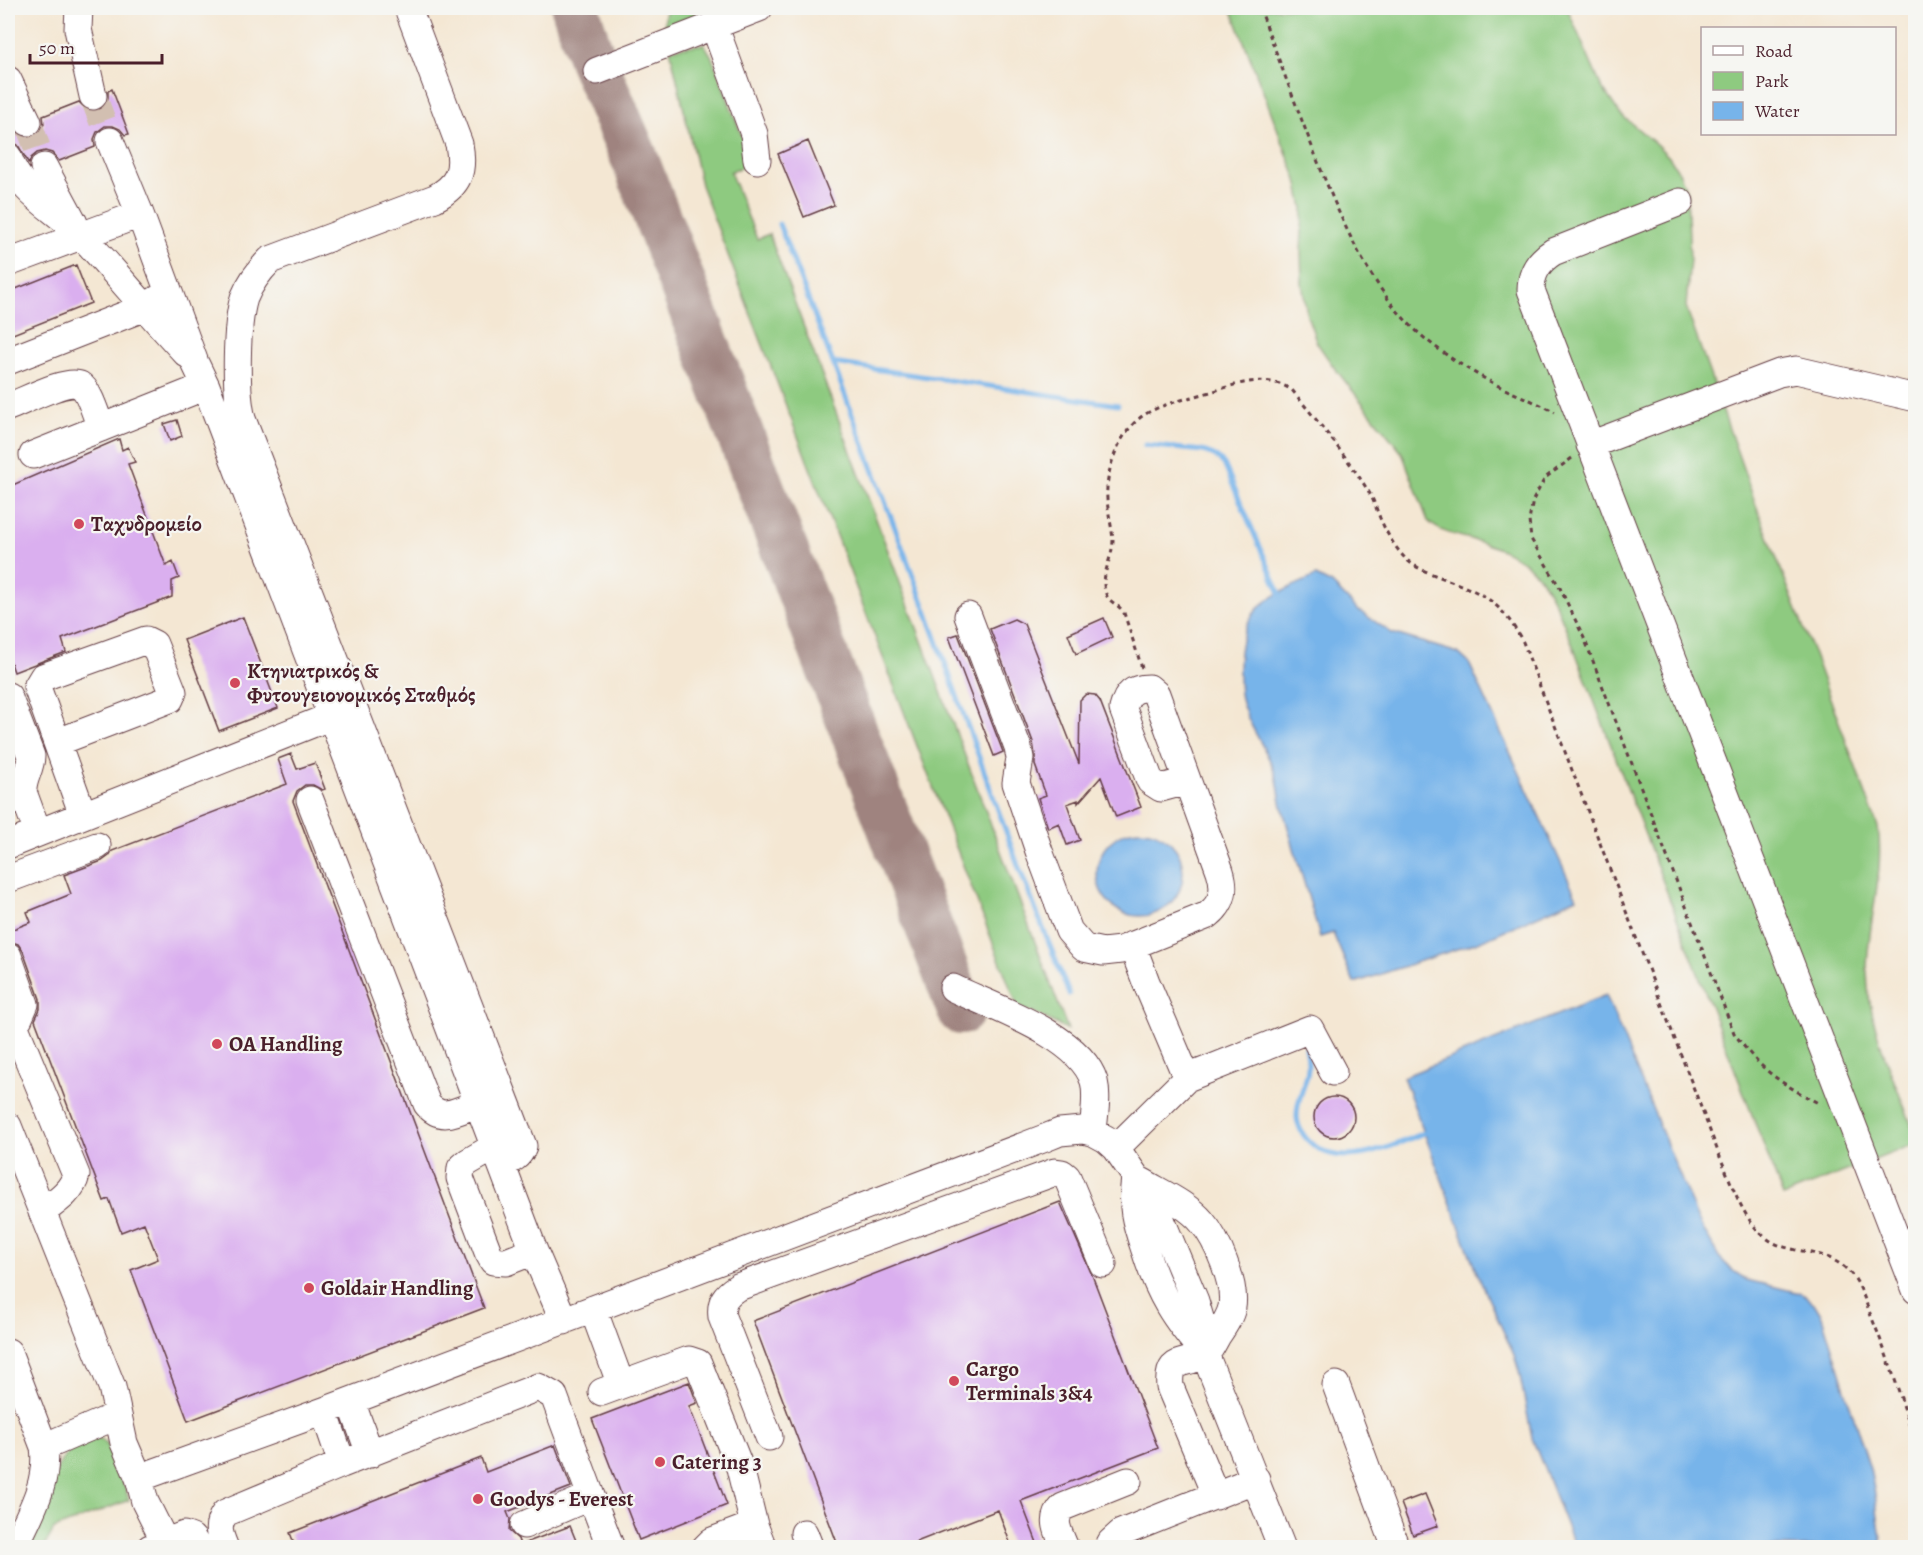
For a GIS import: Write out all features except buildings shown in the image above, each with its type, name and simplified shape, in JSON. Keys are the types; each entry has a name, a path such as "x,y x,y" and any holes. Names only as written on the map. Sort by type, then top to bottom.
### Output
{"street":[{"path":"79,8 78,29 93,96"},
{"path":"408,8 459,144 463,162 458,177 448,191 435,198 270,260 257,273 248,291 240,318 238,403 246,430 523,1146 514,1159 498,1156 468,1161 461,1168 460,1178 493,1262 506,1262 534,1251"},
{"path":"597,71 759,8"},
{"path":"714,25 754,134 757,160"},
{"path":"8,80 28,122"},
{"path":"110,141 332,716 534,1251 564,1321"},
{"path":"8,157 12,169 26,190 80,234 200,375"},
{"path":"44,167 80,234"},
{"path":"1680,201 1553,252 1544,258 1534,271 1531,281 1534,300 1916,1290"},
{"path":"8,263 80,234 140,214"},
{"path":"8,361 143,308 170,292"},
{"path":"1586,432 1779,373 1796,370 1916,398"},
{"path":"33,455 101,428 200,375"},
{"path":"8,407 69,383 80,385 87,393 101,428"},
{"path":"968,616 1018,748 1020,758 1016,783 1039,851 1069,931 1084,948 1093,951 1121,950 1208,915 1222,900 1223,880 1156,694 1149,688 1138,688 1130,692 1125,698 1123,709 1150,782 1161,788 1187,781"},
{"path":"58,742 170,699 173,692 154,644 146,640 43,677 38,687 83,815"},
{"path":"8,696 31,756 31,763 22,785 38,832"},
{"path":"8,844 332,716"},
{"path":"310,800 427,1104 438,1114 446,1115 478,1103"},
{"path":"8,879 97,846"},
{"path":"1132,945 1187,1078"},
{"path":"8,956 25,1004 19,1018 9,1018 76,1175 68,1191 42,1212"},
{"path":"952,988 1049,1033 1079,1056 1088,1067 1094,1083 1096,1099 1093,1132"},
{"path":"1116,1148 1187,1078 1310,1029 1333,1072"},
{"path":"8,1126 112,1387 124,1443 146,1476 148,1508 158,1539 184,1535 192,1538 198,1548"},
{"path":"146,1476 564,1321 1060,1132 1073,1130 1093,1132 1106,1139 1116,1148 1135,1177 1201,1220 1213,1236 1217,1246 1229,1278 1232,1305 1225,1323 1205,1354 1178,1363 1172,1367 1169,1374 1170,1387 1216,1496"},
{"path":"769,1437 722,1317 723,1300 738,1287 1054,1172 1062,1173 1067,1177 1103,1264"},
{"path":"1135,1177 1132,1199 1134,1219 1155,1281 1173,1314 1205,1354 1256,1479 1275,1545"},
{"path":"884,1198 897,1230"},
{"path":"593,1309 611,1389 689,1360 698,1363 740,1468 759,1536 712,1541 705,1548"},
{"path":"8,1352 44,1447 46,1472 14,1548"},
{"path":"1336,1385 1396,1548"},
{"path":"225,1548 218,1530 219,1521 225,1513 538,1387 554,1396 611,1548"},
{"path":"351,1401 370,1454"},
{"path":"324,1411 342,1464"},
{"path":"44,1447 118,1415"},
{"path":"1108,1548 1121,1533 1256,1479"},
{"path":"1065,1548 1055,1522 1058,1512 1063,1507 1128,1481"},
{"path":"524,1525 591,1496"}],"path":[{"path":"1260,8 1315,157 1332,195 1356,247 1376,281 1400,313 1426,339 1457,362 1494,384 1543,405 1586,432 1545,478 1533,500 1529,521 1531,539 1560,588 1585,640 1734,1033 1757,1063 1769,1074 1851,1123"},
{"path":"1149,688 1124,613 1120,606 1111,602 1106,596 1104,585 1113,542 1107,499 1111,462 1128,432 1143,415 1237,384 1268,381 1282,383 1292,390 1359,475 1393,543 1406,559 1424,571 1488,597 1503,610 1514,626 1523,642 1720,1157 1744,1210 1762,1236 1777,1245 1823,1254 1852,1275 1892,1370 1916,1447"}],"green space":[{"path":"668,8 741,8 664,38 665,15"},
{"path":"1231,8 1567,8 1601,86 1620,114 1656,144 1679,172 1687,193 1690,259 1686,307 1756,505 1878,827 1880,845 1878,881 1867,972 1869,993 1878,1034 1915,1134 1915,1144 1783,1196 1570,638 1545,585 1536,573 1510,554 1493,546 1442,530 1428,521 1402,453 1317,343 1307,315 1302,283 1303,208 1297,180"},
{"path":"704,44 711,55 748,152 747,165 730,172 757,239 769,234 1068,1030 1039,1015 1018,1008 701,185 670,49"},
{"path":"97,1437 109,1447 129,1500 54,1529 44,1547 27,1548 54,1474 65,1456 84,1442"}],"water":[{"path":"1316,576 1332,584 1358,610 1392,633 1458,653 1469,663 1577,898 1478,942 1354,983 1333,933 1320,937 1282,806 1277,779 1241,700 1239,669 1241,648 1244,632 1250,619 1269,599"},
{"path":"1140,830 1156,834 1170,843 1179,857 1183,873 1179,889 1170,903 1156,912 1140,916 1124,912 1110,903 1101,889 1097,873 1101,857 1110,843 1124,834"},
{"path":"1606,995 1698,1220 1719,1257 1747,1280 1800,1293 1814,1303 1822,1316 1870,1469 1882,1547 1575,1547 1532,1438 1514,1355 1475,1268 1403,1077"}],"waterway":[{"path":"779,224 833,363 1118,405"},
{"path":"833,363 1018,865 1069,994"},
{"path":"1145,445 1203,451 1214,455 1224,464 1282,598"},
{"path":"1306,1048 1307,1077 1297,1116 1302,1132 1312,1144 1325,1152 1340,1156 1355,1156 1387,1148 1431,1130"}],"taxiway":[{"path":"575,8 592,59 634,157 961,1011"}],"tunnel":[{"path":"93,96 110,141"},
{"path":"28,122 44,167"}],"place":[{"name":"Ταχυδρομείο","path":"79,524"},
{"name":"Κτηνιατρικός & Φυτουγειονομικός Σταθμός","path":"235,683"},
{"name":"OA Handling","path":"217,1044"},
{"name":"Goldair Handling","path":"309,1288"},
{"name":"Cargo Terminals 3&4","path":"954,1381"},
{"name":"Catering 3","path":"660,1462"},
{"name":"Goodys - Everest","path":"478,1499"}]}
